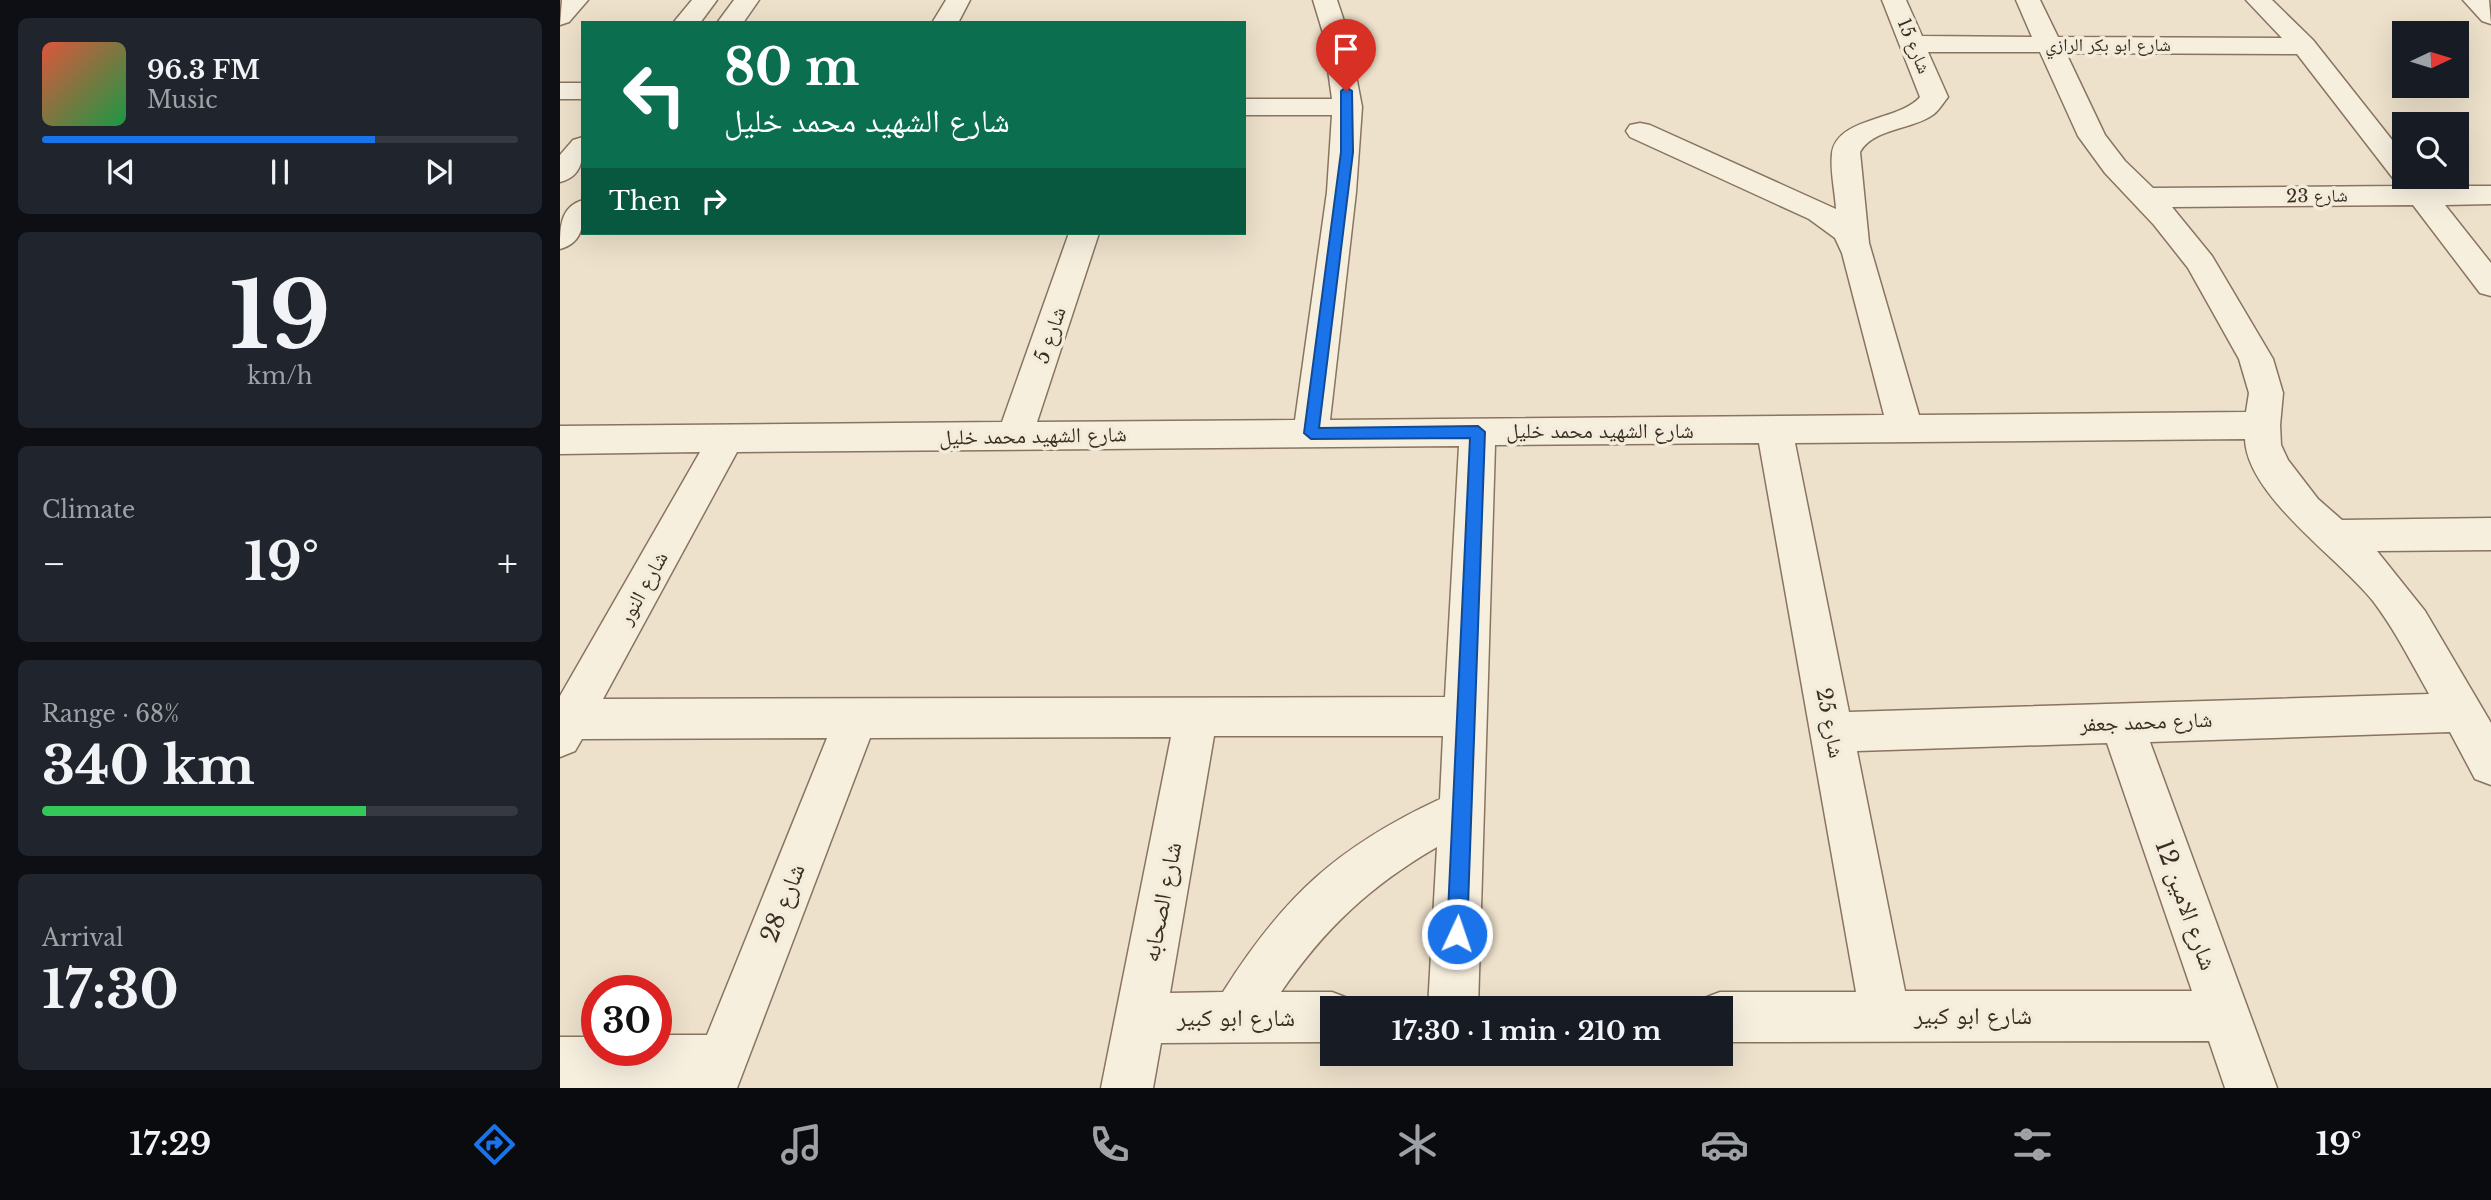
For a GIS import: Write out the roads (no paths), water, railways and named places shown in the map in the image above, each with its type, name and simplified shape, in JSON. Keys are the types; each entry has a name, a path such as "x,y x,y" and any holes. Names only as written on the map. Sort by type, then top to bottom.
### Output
{"street":[{"path":"560,17 576,0"},
{"path":"688,21 705,0"},
{"path":"731,21 747,0"},
{"path":"946,21 958,0"},
{"path":"1311,433 1347,152 1348,107 1339,45 1325,0"},
{"name":"شارع 15","path":"1854,242 1847,146 1859,136 1927,107 1934,97 1894,0"},
{"path":"2028,0 2092,136 2115,167 2165,218 2201,263 2256,359 2266,393 2262,425 2267,456 2286,488 2387,590 2410,623 2491,764"},
{"path":"2258,0 2304,46 2392,158"},
{"path":"2475,0 2491,16"},
{"name":"شارع ابو بكر الرازي","path":"1913,44 2304,46"},
{"path":"560,91 581,91"},
{"path":"1246,107 1348,107"},
{"path":"1640,131 1825,215 1848,232 1854,242 1905,428"},
{"path":"560,173 581,148"},
{"name":"شارع 23","path":"2144,198 2392,183"},
{"path":"2416,189 2491,285"},
{"name":"شارع 23","path":"2454,189 2491,195"},
{"name":"شارع 5","path":"1015,436 1083,235"},
{"name":"شارع الشهيد محمد خليل","path":"560,440 2262,425"},
{"name":"شارع 25","path":"1775,430 1885,1016"},
{"path":"1454,996 1478,432"},
{"name":"شارع النور","path":"565,728 726,439"},
{"path":"2336,536 2491,534"},
{"name":"شارع محمد جعفر","path":"1832,732 2461,712"},
{"name":"شارع الصحابه","path":"1127,1088 1196,716"},
{"path":"565,728 856,718 1466,716"},
{"name":"شارع 28","path":"717,1074 856,718"},
{"name":"شارع الامين 12","path":"2122,723 2251,1088"},
{"path":"1236,1018 1265,968 1299,925 1336,887 1376,855 1418,831 1462,811"},
{"name":"شارع ابو كبير","path":"1733,1017 2226,1016"},
{"name":"شارع ابو كبير","path":"1140,1018 1320,1017"},
{"path":"560,1063 717,1074"}]}
